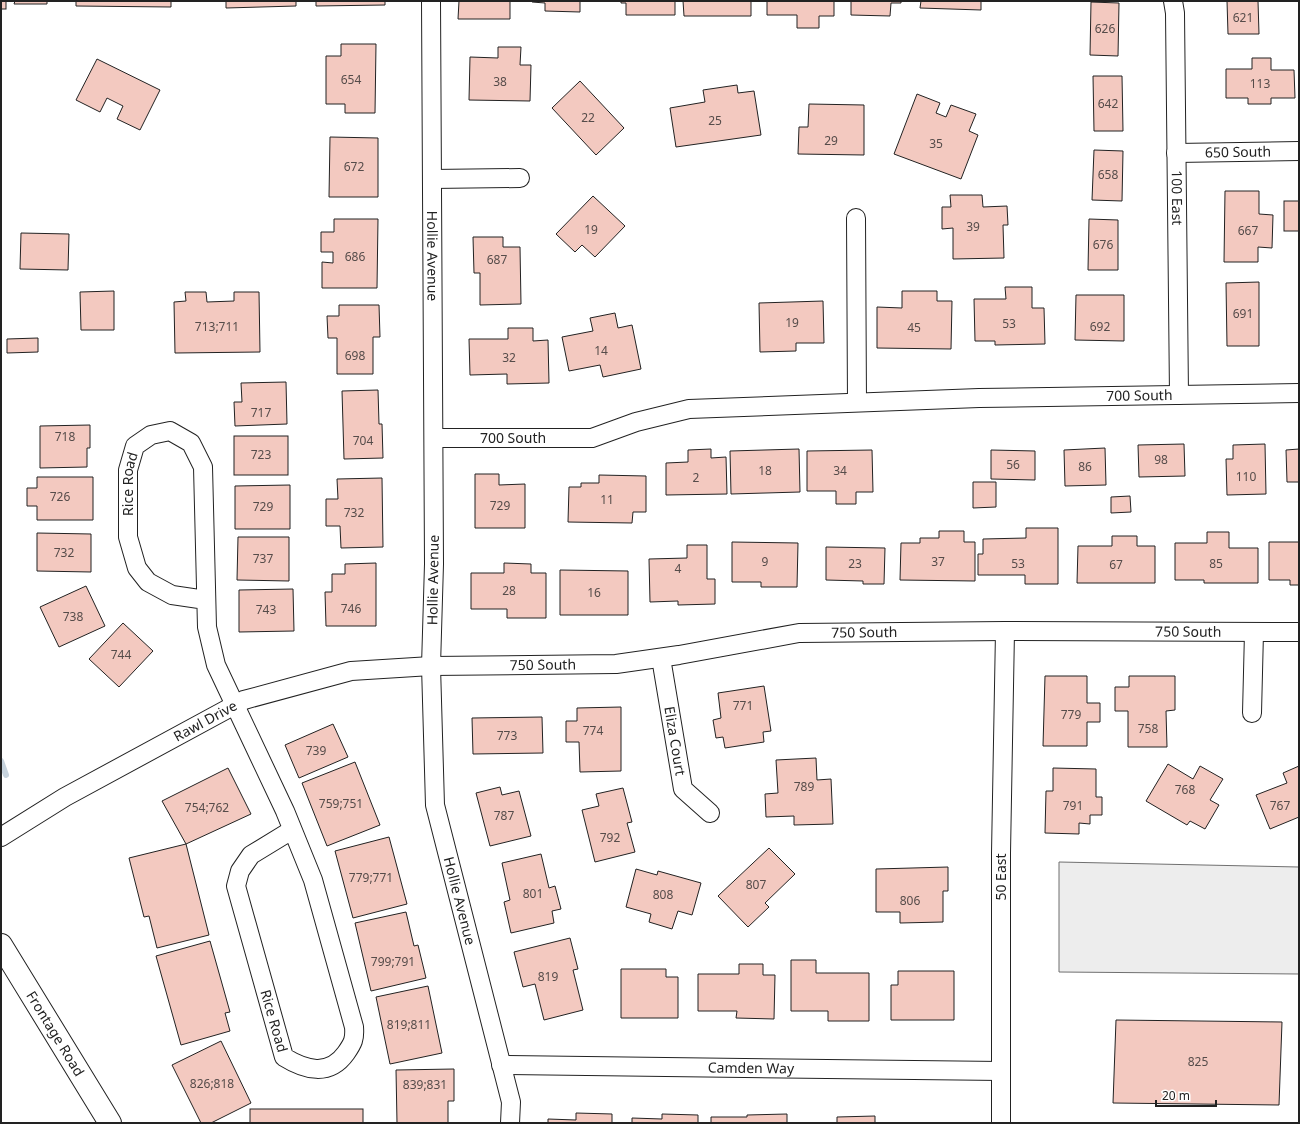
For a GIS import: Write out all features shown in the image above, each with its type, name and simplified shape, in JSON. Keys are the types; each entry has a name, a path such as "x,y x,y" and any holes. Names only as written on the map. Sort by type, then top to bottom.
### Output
{"street":[{"name":"Hollie Avenue","path":"431,1 434,438 434,564 431,666 435,804 511,1102 510,1123"},
{"name":"100 East","path":"1173,1 1175,13 1179,395"},
{"name":"650 South","path":"1176,153 1299,151"},
{"path":"432,179 520,178"},
{"path":"856,218 857,402"},
{"name":"700 South","path":"434,438 592,438 636,422 689,409 979,398 1299,393"},
{"name":"Rice Road","path":"206,600 172,595 148,582 137,568 128,537 128,470 135,446 151,435 170,431 191,443 203,467 207,627 216,664 234,706 285,811 313,880 354,1027 355,1037 350,1047 342,1059 330,1068 309,1069 284,1057 236,886 240,871 251,855 292,830"},
{"name":"750 South","path":"431,666 616,664 661,658 799,633 1005,631 1299,632"},
{"name":"50 East","path":"1001,1123 1001,853 1005,631"},
{"path":"1252,713 1254,632"},
{"name":"Eliza Court","path":"661,658 683,789 710,813"},
{"name":"Rawl Drive","path":"1,837 65,797 244,700 351,671 431,666"},
{"name":"Frontage Road","path":"1,945 110,1123"},
{"name":"Camden Way","path":"501,1065 1001,1071"}],"shaded area":[{"path":"1059,862 1299,867 1299,974 1059,972"}],"building":[{"path":"1,1 6,1 6,9 1,9"},
{"path":"15,1 47,1 47,4 14,4"},
{"path":"76,1 171,1 171,7 76,6"},
{"path":"226,1 296,1 296,6 226,8"},
{"path":"316,1 385,1 385,5 316,6"},
{"path":"459,1 510,1 510,19 458,19"},
{"path":"532,1 580,1 580,12 545,11 545,3"},
{"path":"621,1 675,1 675,15 626,15 626,3 621,3"},
{"path":"683,1 751,1 751,16 684,16"},
{"path":"767,1 834,1 834,16 819,16 819,28 797,28 797,15 767,15"},
{"path":"851,1 901,1 901,3 891,3 890,16 851,15"},
{"path":"921,1 981,1 981,10 920,8"},
{"path":"1227,1 1258,1 1259,34 1228,34"},
{"path":"1091,2 1119,3 1118,56 1090,55"},
{"path":"341,44 376,44 375,113 345,113 345,104 326,104 326,56 341,56"},
{"path":"498,47 521,47 520,65 531,65 530,101 469,100 470,57 498,58"},
{"path":"1252,58 1271,58 1271,70 1294,70 1295,98 1271,98 1271,104 1248,104 1248,98 1226,98 1226,69 1252,69"},
{"path":"97,59 160,90 140,130 117,119 123,106 107,98 100,112 76,100"},
{"path":"1093,76 1122,76 1123,131 1094,131"},
{"path":"580,81 624,128 596,155 552,108"},
{"path":"737,85 738,93 754,91 761,135 676,147 670,108 705,102 703,90"},
{"path":"917,94 940,103 936,113 946,117 951,105 976,114 969,131 978,135 961,179 894,154"},
{"path":"809,104 864,105 864,155 798,154 799,127 808,127"},
{"path":"330,137 378,138 378,197 329,197"},
{"path":"1094,150 1123,151 1122,201 1092,200"},
{"path":"1225,191 1259,191 1259,214 1273,215 1272,248 1258,247 1258,262 1224,262"},
{"path":"950,195 982,195 983,207 1007,206 1008,225 1003,225 1004,258 953,259 953,228 942,229 942,207 951,207"},
{"path":"593,196 625,226 595,257 582,245 575,252 556,234"},
{"path":"1284,201 1299,201 1299,231 1284,231"},
{"path":"334,219 378,219 377,288 322,288 322,262 333,263 333,252 321,252 321,232 334,232"},
{"path":"1089,219 1118,220 1118,270 1088,270"},
{"path":"21,233 69,234 68,270 20,269"},
{"path":"473,237 503,237 503,247 520,247 521,304 480,305 480,273 474,273"},
{"path":"1259,282 1259,346 1227,346 1226,283"},
{"path":"1005,287 1032,287 1032,308 1044,308 1045,344 995,345 995,341 975,341 974,299 1006,299"},
{"path":"114,291 114,330 81,330 80,292"},
{"path":"902,291 937,291 937,301 952,301 951,349 877,348 877,307 902,308"},
{"path":"185,292 206,292 207,302 234,301 234,292 259,292 260,352 175,353 174,302 186,301"},
{"path":"1076,295 1124,295 1124,341 1075,340"},
{"path":"823,301 824,343 796,343 796,351 760,352 759,303"},
{"path":"339,305 379,305 380,337 373,337 373,374 337,374 337,338 328,338 327,316 339,316"},
{"path":"615,313 618,328 632,325 641,369 603,377 600,365 569,371 562,337 593,331 590,318"},
{"path":"508,328 533,328 533,341 548,340 549,383 507,384 507,374 470,375 469,339 508,339"},
{"path":"38,338 38,352 7,353 7,339"},
{"path":"286,382 287,424 235,426 234,402 242,402 241,383"},
{"path":"378,390 379,424 382,424 383,458 344,459 342,391"},
{"path":"90,425 90,448 87,448 87,467 40,468 40,426"},
{"path":"234,436 288,436 288,475 234,475"},
{"path":"1184,444 1185,476 1139,477 1138,445"},
{"path":"1265,444 1266,494 1227,495 1226,459 1233,459 1233,445"},
{"path":"1105,448 1106,485 1065,486 1064,450"},
{"path":"711,449 711,458 726,457 727,494 666,495 666,463 688,462 688,450"},
{"path":"799,449 800,492 731,494 730,451"},
{"path":"1299,449 1299,482 1287,482 1286,450"},
{"path":"872,450 873,492 856,492 856,504 836,504 836,491 807,491 807,451"},
{"path":"991,450 1035,451 1035,480 991,479"},
{"path":"475,474 499,474 499,485 525,484 525,528 475,528"},
{"path":"599,475 646,476 646,512 633,512 632,523 568,522 569,487 581,487 581,483 599,483"},
{"path":"37,477 93,477 93,520 37,520 37,506 27,506 27,488 37,488"},
{"path":"382,478 383,547 341,548 340,526 326,526 326,499 338,499 337,479"},
{"path":"973,482 996,482 996,507 973,508"},
{"path":"290,485 290,529 235,529 235,486"},
{"path":"1130,496 1131,512 1111,513 1111,497"},
{"path":"1026,528 1058,528 1058,584 1025,584 1025,575 978,575 978,554 983,554 983,539 1026,538"},
{"path":"939,531 964,531 964,542 975,542 975,581 900,580 901,543 920,543 920,538 939,538"},
{"path":"1207,532 1229,532 1229,548 1258,548 1258,583 1204,583 1204,580 1175,580 1175,543 1207,543"},
{"path":"37,533 91,534 91,572 37,571"},
{"path":"1112,536 1137,536 1137,546 1155,546 1155,583 1077,583 1078,546 1112,546"},
{"path":"238,537 289,537 289,581 237,580"},
{"path":"732,542 798,543 797,587 761,587 761,582 732,582"},
{"path":"1269,542 1299,542 1299,585 1290,585 1290,580 1269,580"},
{"path":"687,545 707,545 707,579 715,579 715,604 678,605 678,601 650,602 649,559 687,558"},
{"path":"826,547 885,548 884,584 863,584 863,581 826,580"},
{"path":"376,563 376,626 326,626 325,592 332,592 332,574 345,574 345,564"},
{"path":"504,563 531,564 531,573 546,573 546,618 507,618 507,609 471,609 471,573 504,573"},
{"path":"560,570 628,571 628,615 560,615"},
{"path":"86,586 105,626 59,647 40,607"},
{"path":"293,589 294,631 239,632 239,590"},
{"path":"123,623 153,651 119,687 89,659"},
{"path":"1045,676 1087,676 1087,703 1100,703 1100,722 1087,722 1087,746 1043,746"},
{"path":"1129,676 1175,676 1175,710 1166,711 1167,747 1128,747 1128,711 1115,711 1115,687 1129,687"},
{"path":"764,686 771,731 763,732 764,742 725,748 723,737 716,738 713,720 721,718 718,693"},
{"path":"621,707 621,771 580,772 579,742 566,742 566,721 577,721 577,708"},
{"path":"542,717 543,753 473,754 472,718"},
{"path":"333,724 348,757 299,778 285,745"},
{"path":"816,758 817,780 831,779 833,824 794,825 794,816 766,817 765,794 778,793 776,760"},
{"path":"355,762 380,825 327,846 302,783"},
{"path":"1168,764 1193,779 1200,766 1223,779 1210,800 1219,805 1205,829 1190,821 1187,825 1146,801"},
{"path":"1299,766 1299,817 1270,829 1256,795 1287,783 1283,773"},
{"path":"228,768 251,814 186,844 162,801"},
{"path":"1053,768 1096,769 1096,797 1102,797 1102,815 1090,815 1090,824 1079,823 1079,834 1045,833 1046,791 1053,791"},
{"path":"500,787 502,795 519,791 531,836 490,846 476,793"},
{"path":"623,788 632,822 627,823 635,852 595,862 582,810 599,806 596,794"},
{"path":"389,837 407,904 353,918 335,851"},
{"path":"186,844 209,935 157,948 149,916 144,917 129,858"},
{"path":"769,848 795,874 765,903 769,907 748,927 718,896"},
{"path":"541,854 549,888 555,886 561,909 552,911 554,923 511,933 504,902 510,900 502,863"},
{"path":"948,867 948,891 943,891 943,922 900,923 900,912 876,912 876,869"},
{"path":"636,869 657,875 658,871 701,883 692,915 678,911 672,929 649,922 651,914 626,907"},
{"path":"406,912 414,946 418,945 426,978 371,991 355,923"},
{"path":"570,938 578,969 573,970 583,1010 544,1020 535,984 523,987 514,952"},
{"path":"210,941 230,1012 225,1013 230,1031 181,1045 156,956"},
{"path":"791,960 816,960 816,973 869,973 869,1021 828,1021 828,1011 791,1011"},
{"path":"739,964 763,964 763,975 775,975 774,1019 736,1018 737,1011 698,1011 698,974 739,974"},
{"path":"621,969 666,969 666,977 678,977 678,1018 621,1018"},
{"path":"898,971 954,971 954,1020 891,1020 891,985 898,985"},
{"path":"428,986 442,1053 390,1064 376,997"},
{"path":"1116,1020 1282,1022 1279,1105 1113,1103"},
{"path":"221,1041 251,1103 211,1123 201,1123 172,1065"},
{"path":"454,1069 454,1101 448,1101 448,1123 397,1123 396,1070"},
{"path":"250,1109 363,1109 363,1123 250,1123"},
{"path":"576,1113 612,1114 612,1123 548,1123 548,1119 576,1120"},
{"path":"662,1114 698,1115 698,1123 632,1123 632,1118 662,1119"},
{"path":"787,1114 787,1123 711,1123 711,1117 747,1117 747,1115"},
{"path":"875,1116 875,1123 837,1123 837,1117"}],"waterway":[{"path":"1,761 6,775"}]}
